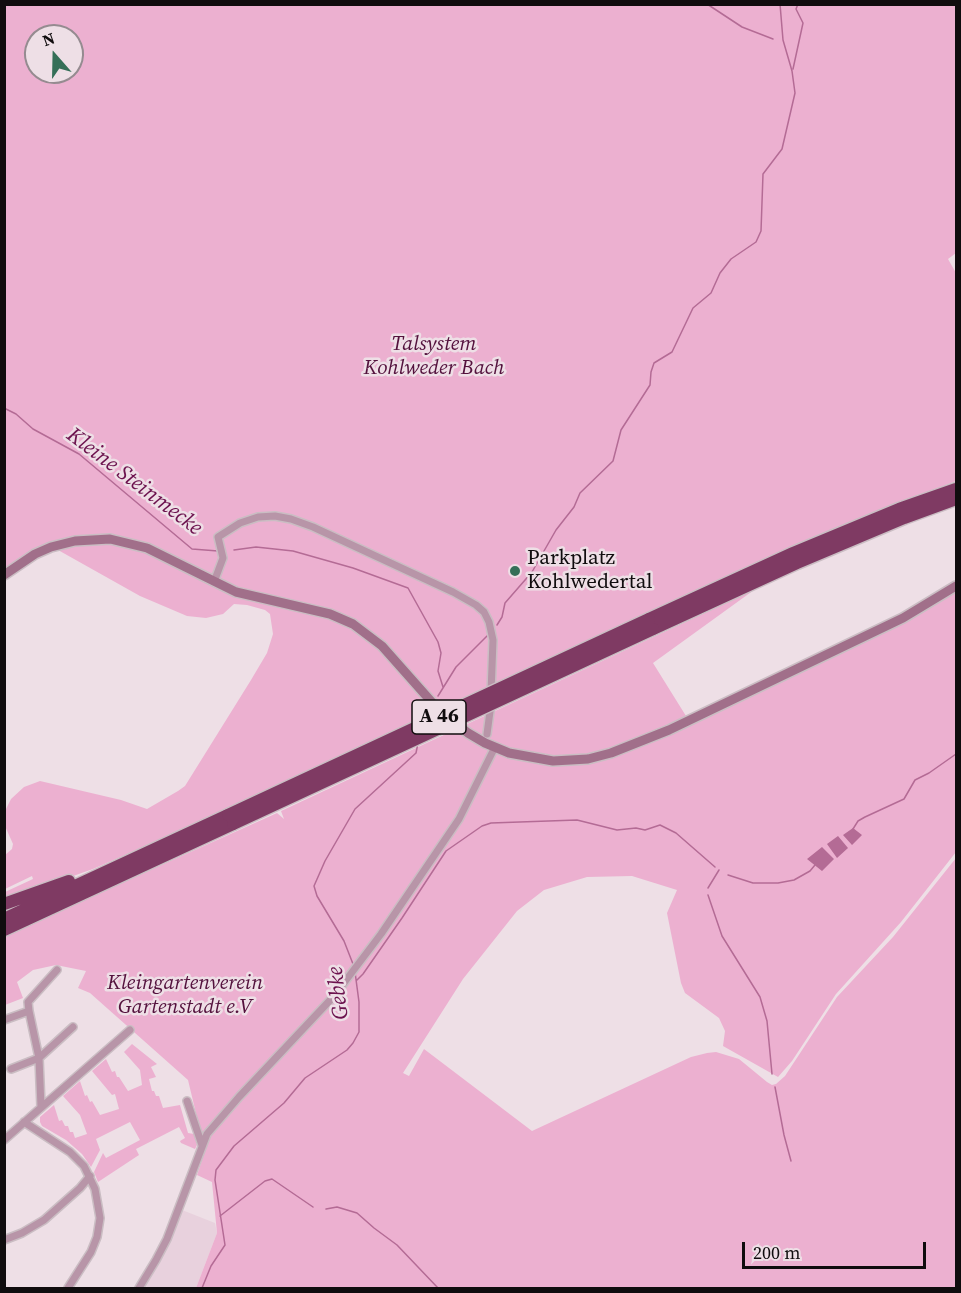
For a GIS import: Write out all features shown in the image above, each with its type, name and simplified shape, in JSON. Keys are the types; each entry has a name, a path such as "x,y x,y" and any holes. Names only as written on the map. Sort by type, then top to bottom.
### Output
{"highway":[{"name":"A 46","path":"4,930 231,820 651,624 793,553 899,509 957,489"},
{"name":"A 46","path":"651,624 904,518 957,499"},
{"name":"A 46","path":"4,919 111,870 231,820"},
{"path":"4,904 90,874 111,870"}],"street":[{"path":"214,582 224,558 218,537 251,519 275,516 286,517 313,527 466,599 486,615 492,634 492,693 487,734"},
{"path":"4,575 28,558 51,547 75,541 100,539 125,541 147,548 214,582 251,596 330,614 353,624 375,639 445,715 468,733 495,747 521,756 553,760 588,759 611,753 669,730 874,632 957,586"},
{"path":"139,1288 167,1239 202,1145 212,1128 349,977 459,819 495,747"},
{"path":"42,1107 39,1058 28,1002 57,970"},
{"path":"4,1020 29,1011"},
{"path":"11,1069 39,1058 73,1027"},
{"path":"4,1140 130,1030"},
{"path":"187,1101 202,1145"},
{"path":"24,1122 70,1152 81,1162 90,1176 98,1203 100,1218 91,1252 68,1288"},
{"path":"4,1240 44,1220 74,1194 90,1176"}],"shaded area":[{"path":"853,828 862,835 852,845 843,835"},
{"path":"838,836 848,848 837,858 827,844"},
{"path":"822,847 834,859 822,871 807,859"},
{"path":"182,1210 215,1223 217,1233 196,1288 143,1288 166,1248"}],"green space":[{"name":"Talsystem Kohlweder Bach","path":"5,5 956,5 956,253 948,259 956,273 956,481 793,546 269,792 93,869 5,900 5,892 33,879 32,876 5,889 5,855 12,849 13,844 5,826 5,811 11,799 24,787 40,781 121,800 147,809 178,791 185,786 251,680 267,653 273,634 270,614 265,610 234,604 223,614 206,618 187,616 140,596 58,550 46,553 5,580"},
{"name":"Kleingartenverein Gartenstadt e.V","path":"754,590 653,663 686,716 835,645 840,654 917,615 956,590 956,852 901,922 836,994 792,1061 778,1077 723,1046 725,1031 719,1018 685,993 667,913 677,890 632,876 587,877 544,890 517,911 463,979 403,1073 409,1076 424,1049 532,1131 691,1057 707,1053 716,1052 739,1059 767,1082 772,1085 776,1084 785,1076 837,997 893,937 956,858 956,1288 196,1288 217,1233 212,1182 197,1175 208,1142 200,1130 188,1080 90,993 78,988 86,971 56,965 33,970 17,982 23,998 5,1005 4,936 277,813 284,819 281,811"},
{"path":"132,1044 157,1064 151,1067 156,1077 149,1079 152,1091 159,1096 163,1108 180,1105 188,1133 194,1134 197,1145 195,1149 181,1143 180,1141 185,1138 179,1127 136,1149 139,1155 98,1182 94,1172 103,1153 106,1158 140,1140 130,1122 96,1139 100,1150 91,1167 82,1154 66,1140 42,1126 40,1117 54,1105 59,1121 62,1120 65,1126 68,1126 75,1138 87,1134 80,1115 63,1096 80,1081 85,1096 87,1095 90,1102 92,1101 100,1115 119,1109 115,1094 112,1095 92,1071 106,1059 112,1072 115,1071 128,1091 142,1085 140,1070 124,1052"}],"waterway":[{"path":"707,4 742,27 773,39"},
{"path":"497,625 502,617 505,603 532,572 556,530 574,507 580,493 613,461 621,430 650,385 654,363 672,352 693,308 711,293 720,273 731,259 756,242 761,231 763,174 782,149 795,93 792,71 783,40 780,4"},
{"path":"793,69 803,23 796,9 798,4"},
{"name":"Kleine Steinmecke","path":"4,408 16,414 33,429 79,454 192,549 218,551"},
{"name":"Kleine Steinmecke","path":"234,550 256,547 293,551 353,568 408,588 438,642 441,653 438,671 443,687"},
{"path":"438,696 456,667 487,636"},
{"name":"Gebke","path":"424,718 428,709"},
{"name":"Gebke","path":"353,964 344,941 317,896 314,886 325,861 355,809 416,753 418,743"},
{"path":"853,829 858,821 904,799 915,780 956,754"},
{"path":"357,980 402,918 446,851 482,826 491,823 577,820 617,830 636,828 645,830 660,825 676,833 715,867"},
{"path":"728,875 753,883 778,883 794,880 810,871 815,865"},
{"path":"708,888 719,870"},
{"path":"708,895 722,936 760,997 767,1021 772,1074"},
{"name":"Gebke","path":"202,1288 211,1266 225,1245 215,1180 216,1170 234,1146 284,1103 305,1078 347,1050 353,1043 359,1032 359,1002 355,972"},
{"path":"775,1087 791,1161"},
{"path":"220,1216 265,1181 272,1179 313,1207"},
{"path":"326,1209 337,1207 357,1213 397,1245 438,1288"}],"place":[{"name":"Parkplatz Kohlwedertal","path":"515,571"}]}
